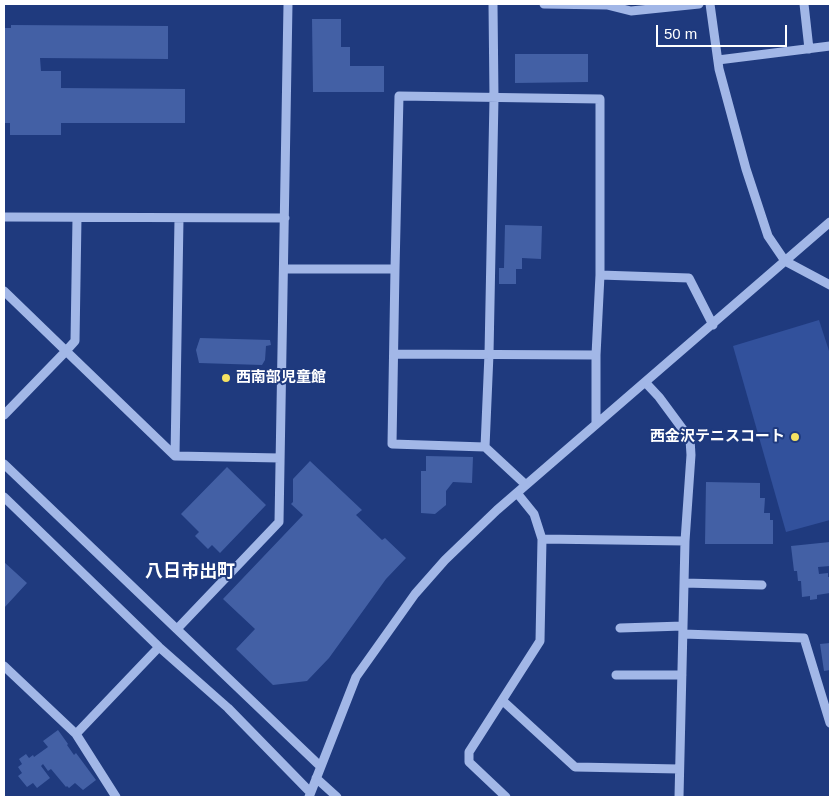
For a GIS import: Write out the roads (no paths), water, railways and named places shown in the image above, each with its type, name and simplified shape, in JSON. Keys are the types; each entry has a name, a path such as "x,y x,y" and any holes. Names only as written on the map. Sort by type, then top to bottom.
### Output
{"street":[{"path":"177,629 279,522 285,269 288,4"},
{"path":"486,447 494,98 493,4"},
{"path":"544,4 607,5 631,11 698,4"},
{"path":"710,4 718,60 741,151 768,236 785,261 830,285"},
{"path":"804,4 809,49"},
{"path":"718,60 830,46"},
{"path":"526,485 486,447 392,444 399,96 600,99 600,275 596,356 596,424"},
{"path":"4,217 285,218"},
{"path":"4,415 74,341 77,218"},
{"path":"175,456 179,219"},
{"path":"4,496 159,646 228,708 310,794 356,677 415,594 445,560 526,485 830,222"},
{"path":"285,269 395,269"},
{"path":"600,275 690,278 713,325"},
{"path":"4,291 175,456 280,458"},
{"path":"394,354 596,356"},
{"path":"645,382 659,397 690,439 691,455 685,541 679,797"},
{"path":"4,464 320,766"},
{"path":"506,797 469,762 468,752 540,641 542,539 534,514 517,493"},
{"path":"542,539 685,541"},
{"path":"684,583 762,585"},
{"path":"620,628 804,638 830,723"},
{"path":"76,734 159,646"},
{"path":"4,666 76,734 116,797"},
{"path":"616,675 682,675"},
{"path":"503,700 576,767 679,768"},
{"path":"316,778 337,797"}],"place":[{"name":"西南部児童館","path":"226,378"},
{"name":"西金沢テニスコート","path":"795,437"}],"district":[{"name":"八日市出町","path":"190,572"}]}
